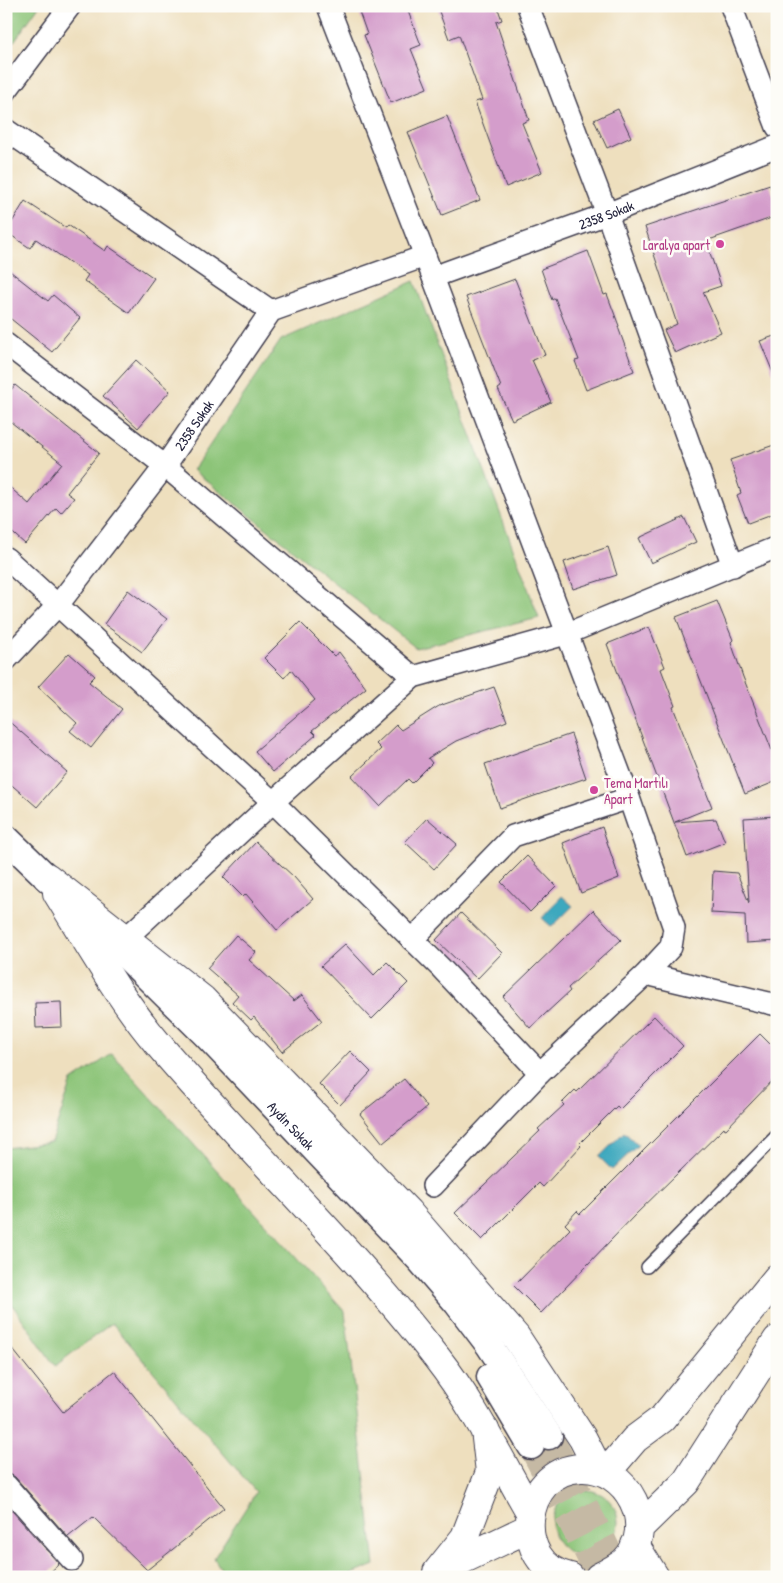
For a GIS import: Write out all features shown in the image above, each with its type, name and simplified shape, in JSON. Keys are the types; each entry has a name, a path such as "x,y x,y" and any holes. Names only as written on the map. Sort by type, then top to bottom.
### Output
{"main road":[{"path":"47,877 202,999 408,1212 516,1337 584,1439 602,1472"},
{"path":"47,877 110,979 156,1042 383,1292 438,1359 485,1430 529,1520 532,1543 539,1556 550,1567 564,1576"},
{"path":"602,1472 635,1439 662,1419 777,1278"},
{"path":"599,1577 614,1570 626,1559 637,1537 686,1482 777,1340"},
{"path":"432,1574 465,1537 490,1472 485,1430"},
{"path":"432,1574 529,1520 536,1495 548,1481 564,1472 581,1468 602,1472 616,1478 629,1492 637,1509 637,1537 656,1577"}],"street":[{"path":"6,90 70,6"},
{"path":"328,6 433,277 629,798 674,928 671,947 646,974 540,1073 433,1186"},
{"path":"528,6 607,214 733,566"},
{"path":"731,6 777,127"},
{"path":"6,130 271,311 425,256"},
{"name":"2358 Sokak","path":"433,277 607,214 777,146"},
{"name":"2358 Sokak","path":"6,660 58,605 165,466 271,311"},
{"path":"6,344 165,466 413,677"},
{"path":"125,939 272,802 413,677 566,634 777,547"},
{"path":"6,558 272,802 412,940 540,1073"},
{"path":"412,940 512,836 629,798"},
{"name":"Aydin Sokak","path":"6,838 206,1035 419,1259 457,1303 489,1345 540,1441"},
{"path":"646,974 777,1005"},
{"path":"6,1485 72,1560"}],"lane":[{"path":"647,1267 777,1135"}],"green space":[{"path":"6,6 39,6 6,53"},
{"path":"414,281 539,618 416,648 193,470 281,340"},
{"path":"112,1054 345,1312 375,1565 345,1577 226,1577 214,1558 256,1492 112,1323 55,1366 6,1296 6,1148 51,1142 72,1081"},
{"path":"578,1490 592,1490 604,1495 613,1504 618,1516 616,1536 609,1547 592,1556 578,1556 566,1551 557,1542 552,1530 552,1516 557,1504 566,1495"}],"water":[{"path":"562,896 573,906 552,927 542,918"},
{"path":"624,1132 638,1145 612,1170 599,1157"}],"building":[{"path":"357,6 406,6 421,45 411,49 427,88 391,103 364,35 367,34"},
{"path":"437,6 497,6 502,20 496,22 529,120 522,123 542,172 506,187 475,102 482,100 459,35 449,39"},
{"path":"618,109 631,137 607,148 594,120"},
{"path":"447,116 480,200 442,215 408,132"},
{"path":"770,185 777,206 777,216 706,241 721,286 703,292 721,332 675,353 664,330 677,324 645,227"},
{"path":"25,201 66,228 68,225 105,251 108,246 154,278 129,313 84,281 88,275 36,239 30,248 6,232"},
{"path":"588,251 604,295 607,294 634,371 586,390 575,361 579,360 555,298 552,300 541,269"},
{"path":"6,268 48,301 53,295 80,318 52,352 6,315"},
{"path":"515,279 545,355 532,360 551,402 512,420 498,389 501,387 466,297"},
{"path":"777,335 777,380 776,380 760,341"},
{"path":"136,360 170,391 138,428 103,396"},
{"path":"15,385 99,453 67,493 74,498 61,513 56,508 25,544 6,527 6,484 29,504 62,463 6,418 6,396"},
{"path":"777,444 777,512 748,523 737,495 741,493 730,460"},
{"path":"684,517 696,542 651,563 639,538"},
{"path":"608,547 617,575 573,589 564,562"},
{"path":"128,590 167,619 142,652 104,624"},
{"path":"717,601 733,640 731,642 743,677 777,763 777,781 745,794 676,617"},
{"path":"300,622 334,656 339,652 366,688 312,731 316,735 273,772 255,751 315,700 291,670 284,678 264,658"},
{"path":"649,627 665,667 661,669 675,706 673,707 712,807 675,822 716,819 725,842 687,857 607,644"},
{"path":"69,653 95,676 89,682 122,709 91,748 70,731 77,723 38,687"},
{"path":"494,687 507,721 456,741 428,758 432,763 412,783 408,779 380,806 352,776 381,749 376,744 396,725 401,730 439,706"},
{"path":"6,719 67,772 37,807 6,780"},
{"path":"571,734 586,778 500,808 485,764"},
{"path":"777,816 777,941 746,943 745,915 711,913 713,871 737,873 749,903 744,818"},
{"path":"427,818 457,844 434,869 405,842"},
{"path":"602,827 619,878 581,893 563,843"},
{"path":"256,842 294,877 313,899 277,930 246,894 243,897 223,877"},
{"path":"527,856 556,886 530,912 501,882"},
{"path":"593,910 621,940 568,988 570,991 530,1028 503,997"},
{"path":"461,913 502,953 477,979 436,940"},
{"path":"236,935 256,952 249,960 294,1001 302,995 322,1021 282,1052 254,1017 251,1020 232,1002 238,995 207,968"},
{"path":"345,944 374,975 387,962 408,983 372,1019 321,966"},
{"path":"61,1002 62,1027 36,1028 35,1003"},
{"path":"654,1016 683,1046 620,1109 617,1106 579,1144 581,1146 543,1187 539,1183 482,1240 455,1213 540,1131 538,1129 564,1105 562,1103 575,1090 577,1092"},
{"path":"760,1034 777,1051 777,1076 726,1129 724,1128 634,1216 541,1313 514,1286 570,1229 565,1224 577,1211 580,1214"},
{"path":"350,1051 371,1072 340,1105 319,1084"},
{"path":"404,1079 427,1107 383,1143 360,1114"},
{"path":"6,1341 63,1412 114,1371 224,1508 147,1570 93,1517 68,1537 15,1477 6,1473"},
{"path":"6,1504 59,1564 45,1577 6,1577"}],"tunnel":[{"path":"549,1436 622,1577"},
{"path":"531,1446 600,1577"}],"place":[{"name":"Laralya apart","path":"720,244"},
{"name":"Tema Martılı Apart","path":"594,790"}]}
